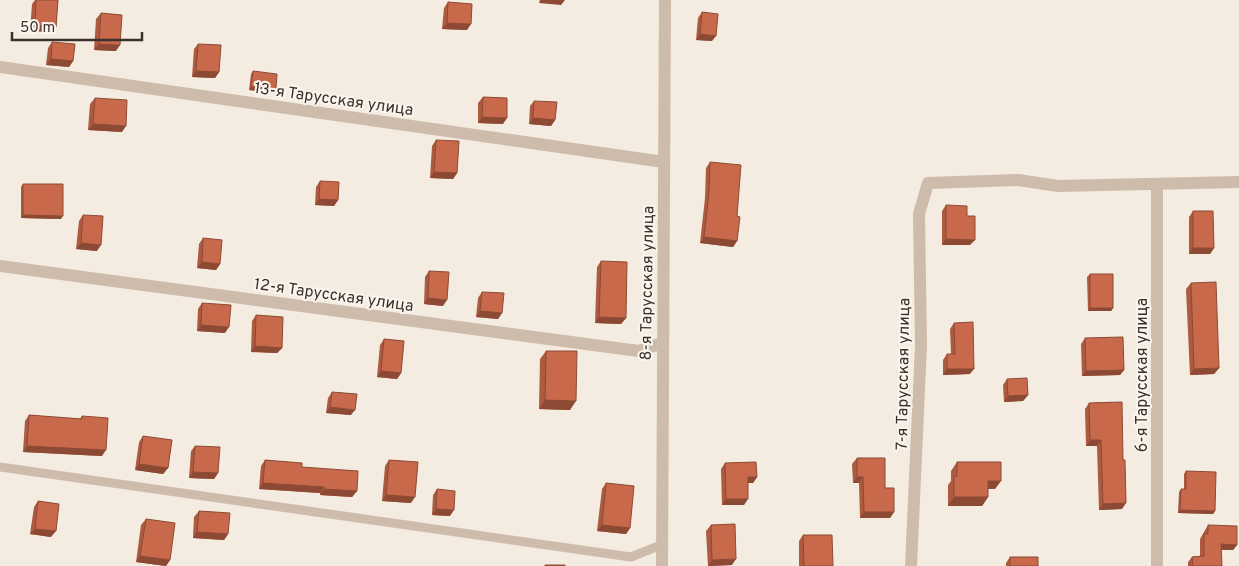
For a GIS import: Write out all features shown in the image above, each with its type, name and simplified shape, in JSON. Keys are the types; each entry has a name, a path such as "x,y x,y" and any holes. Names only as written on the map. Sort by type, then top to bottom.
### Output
{"street":[{"name":"8-я Тарусская улица","path":"662,566 665,0"},
{"name":"13-я Тарусская улица","path":"0,67 664,162"},
{"name":"7-я Тарусская улица","path":"911,566 921,345 919,214 928,183 1018,180 1058,186 1157,184"},
{"path":"1157,184 1239,182"},
{"name":"6-я Тарусская улица","path":"1157,184 1157,566"},
{"name":"12-я Тарусская улица","path":"0,266 639,351 662,343"}],"lane":[{"path":"0,467 631,557 661,546"}],"building":[{"path":"36,0 58,0 56,27 35,25"},
{"path":"448,2 472,4 471,24 447,23"},
{"path":"702,12 718,14 716,36 700,34"},
{"path":"101,13 122,15 120,45 99,44"},
{"path":"52,42 75,44 73,61 51,59"},
{"path":"198,44 221,45 219,72 196,71"},
{"path":"253,71 277,74 276,89 251,87"},
{"path":"483,97 507,98 507,118 482,117"},
{"path":"95,98 127,100 126,126 93,124"},
{"path":"534,101 557,102 555,120 533,118"},
{"path":"436,140 459,141 457,173 434,172"},
{"path":"710,162 741,165 737,216 740,217 737,241 704,237"},
{"path":"320,181 339,182 338,200 319,199"},
{"path":"23,184 63,184 63,216 23,215"},
{"path":"946,205 967,206 967,216 975,216 975,240 946,239"},
{"path":"1193,211 1213,211 1214,248 1193,248"},
{"path":"83,215 103,216 101,245 81,243"},
{"path":"203,238 222,240 220,264 202,262"},
{"path":"601,261 627,262 626,318 599,317"},
{"path":"429,271 449,272 447,300 428,298"},
{"path":"1090,274 1113,274 1113,308 1090,308"},
{"path":"1216,282 1219,368 1194,369 1191,283"},
{"path":"482,292 504,293 502,313 480,311"},
{"path":"202,303 231,305 229,327 201,325"},
{"path":"256,315 283,317 282,348 255,346"},
{"path":"973,322 974,369 947,369 947,354 955,354 954,323"},
{"path":"1123,337 1124,370 1086,371 1085,338"},
{"path":"384,339 404,341 401,373 381,371"},
{"path":"546,351 577,351 576,401 545,400"},
{"path":"1027,378 1028,395 1008,396 1007,379"},
{"path":"332,392 357,394 355,410 330,407"},
{"path":"1122,402 1126,503 1103,504 1101,440 1090,440 1089,403"},
{"path":"29,415 82,419 82,416 108,418 106,450 27,446"},
{"path":"143,436 172,440 168,468 139,464"},
{"path":"195,446 220,447 218,473 193,472"},
{"path":"857,458 885,458 885,488 894,488 894,512 864,512 863,477 857,477"},
{"path":"265,460 302,463 302,467 358,471 357,491 263,483"},
{"path":"389,460 418,462 415,497 386,495"},
{"path":"756,462 757,477 748,477 748,499 726,499 725,463"},
{"path":"957,462 1001,462 1001,481 988,481 988,497 954,497 954,476 957,476"},
{"path":"1186,471 1216,472 1215,511 1180,510 1181,489 1186,489"},
{"path":"606,483 634,486 630,528 602,525"},
{"path":"437,489 455,491 454,510 436,509"},
{"path":"38,501 59,504 56,531 35,529"},
{"path":"199,511 230,513 228,534 197,532"},
{"path":"146,519 175,523 170,560 140,556"},
{"path":"735,524 736,559 712,560 711,525"},
{"path":"1208,525 1237,526 1237,545 1221,544 1222,566 1193,566 1192,557 1204,556 1204,534 1208,534"},
{"path":"803,535 832,535 833,566 804,566"},
{"path":"1010,557 1038,557 1038,566 1010,566"},
{"path":"565,565 565,566 545,566"}]}
